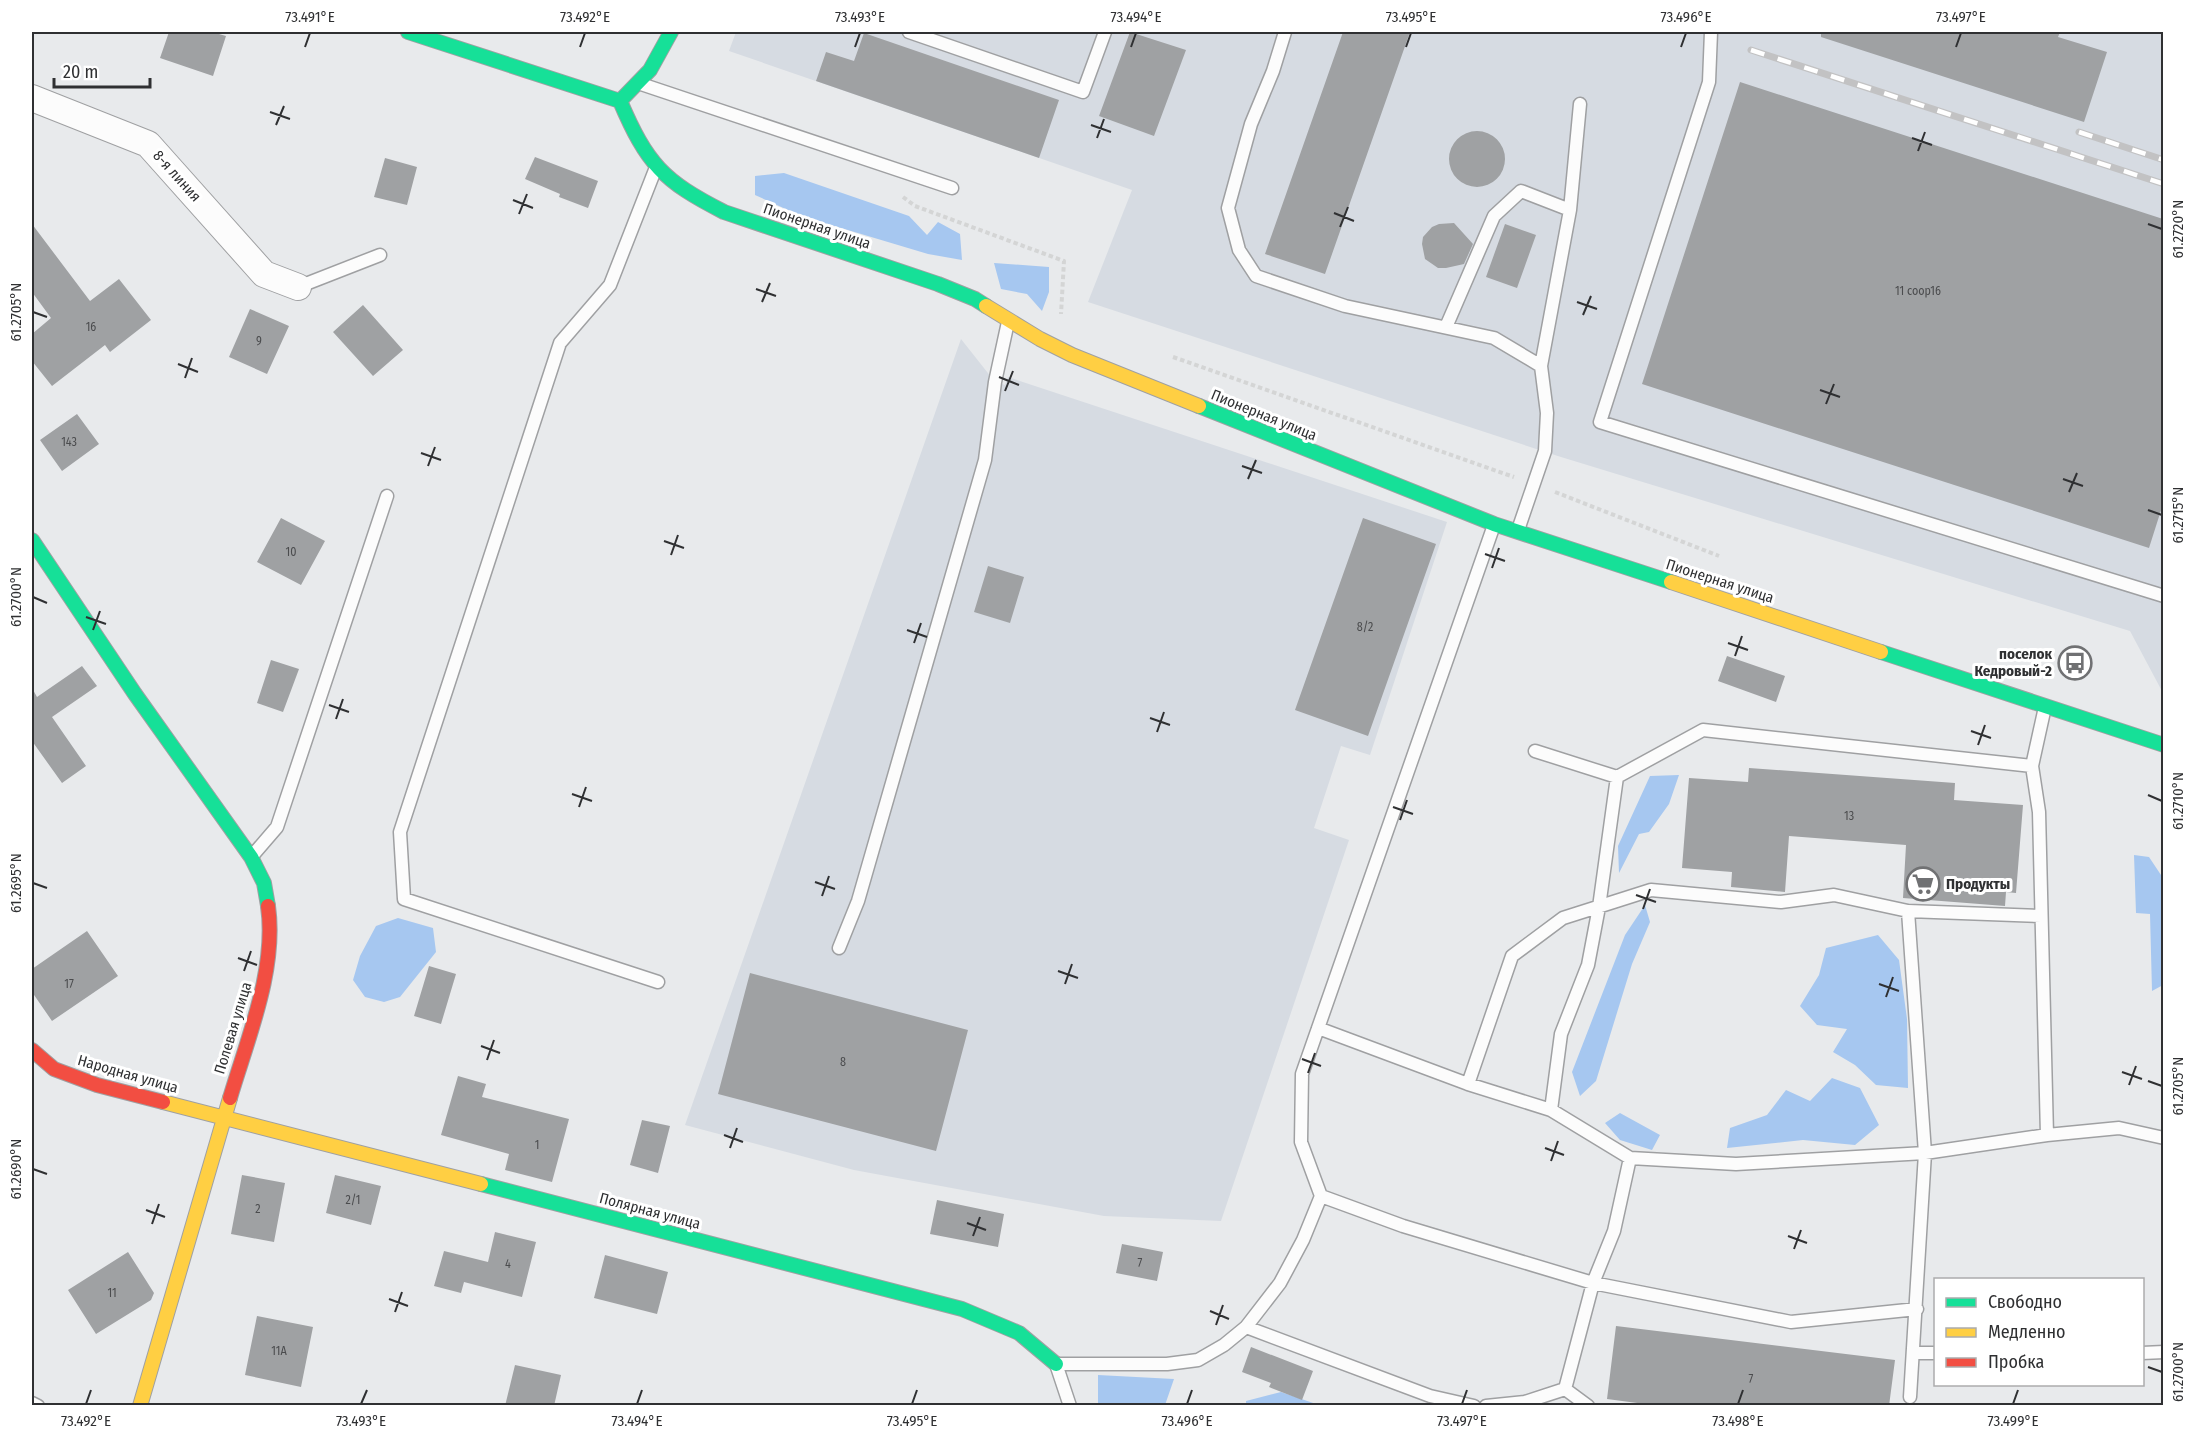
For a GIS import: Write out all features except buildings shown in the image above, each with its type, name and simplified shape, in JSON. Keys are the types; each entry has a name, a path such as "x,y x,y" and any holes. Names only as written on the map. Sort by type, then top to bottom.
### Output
{"street":[{"path":"408,32 620,102 640,84 656,62 671,32"},
{"name":"8-я линия","path":"32,98 148,144 264,274 298,288"},
{"name":"Пионерная улица","path":"620,102 634,132 657,167 678,186 724,212 938,284 975,299 1008,321 1072,355 1494,524 2163,745"},
{"name":"Полевая улица","path":"32,540 135,694 251,857 264,883 271,931 268,967 140,1406"},
{"name":"Народная улица","path":"32,1050 54,1069 97,1085 223,1118"},
{"name":"Полярная улица","path":"223,1118 962,1309 1019,1333 1056,1364"}],"lane":[{"path":"909,32 1083,92 1105,32"},
{"path":"1285,32 1273,71 1251,124 1228,208 1239,250 1256,276 1345,306 1494,338 1541,366"},
{"path":"1711,32 1709,82 1600,422 2163,596"},
{"path":"640,84 952,188"},
{"path":"1517,532 1545,451 1547,413 1541,366 1570,210 1580,104"},
{"path":"657,167 610,285 560,343 400,832 404,899 658,982"},
{"path":"1446,327 1494,216 1521,191 1570,210"},
{"path":"298,288 380,255"},
{"path":"839,948 858,901 985,460 995,382 1008,321"},
{"path":"251,857 277,827 387,496"},
{"path":"1070,1406 1056,1364 1131,1365 1198,1360 1224,1346 1246,1327 1280,1283 1303,1240 1321,1196 1301,1142 1302,1074 1494,524"},
{"path":"2045,706 2032,766 2038,812 2047,1135"},
{"path":"1535,751 1617,777 1703,730 2032,766"},
{"path":"1551,1110 1560,1034 1588,965 1599,907 1617,777"},
{"path":"1468,1084 1512,956 1563,918 1652,890 1782,902 1833,895 1908,911 2041,916"},
{"path":"1908,911 1925,1154 1910,1397"},
{"path":"1318,1029 1468,1084 1551,1110 1630,1158 1736,1164 1925,1154 2047,1135 2119,1128 2163,1138"},
{"path":"1565,1389 1593,1283 1614,1231 1630,1158"},
{"path":"1321,1196 1403,1226 1593,1283 1791,1322 1917,1309"},
{"path":"1246,1327 1430,1396 1474,1406"},
{"path":"2144,1353 2163,1352"},
{"path":"1913,1353 1934,1353"},
{"path":"1486,1406 1525,1402 1565,1389"},
{"path":"1565,1389 1588,1406"},
{"path":"32,1403 38,1406"}],"path":[{"path":"897,192 915,206 1064,261 1061,315"},
{"path":"1163,354 1533,484 1719,556"}],"shaded area":[{"path":"736,32 2163,32 2163,693 2130,631 1561,457 1088,302 1132,190 729,51"},
{"path":"784,173 909,216 927,235 938,222 960,234 962,260 928,254 801,216 755,195 755,176"},
{"path":"994,263 1049,267 1049,292 1042,311 1027,294 1001,289"},
{"path":"961,339 995,382 1005,385 1008,377 1447,522 1370,755 1341,746 1314,828 1349,840 1221,1221 1104,1216 854,1170 685,1125"},
{"path":"1679,775 1669,804 1649,832 1639,834 1619,873 1618,846 1650,776"},
{"path":"2134,855 2149,857 2163,878 2163,985 2152,991 2150,914 2136,913"},
{"path":"1645,905 1650,922 1632,964 1596,1081 1580,1096 1572,1072 1625,935"},
{"path":"398,918 433,928 436,952 400,997 384,1002 365,997 353,980 360,956 376,926"},
{"path":"1878,935 1899,960 1907,1019 1908,1088 1876,1085 1855,1065 1833,1052 1847,1029 1817,1025 1800,1006 1819,975 1826,948"},
{"path":"1832,1078 1860,1088 1879,1125 1855,1145 1803,1140 1727,1148 1730,1128 1767,1115 1786,1090 1810,1101"},
{"path":"1620,1113 1660,1135 1652,1150 1620,1140 1605,1123"},
{"path":"1098,1375 1174,1379 1165,1405 1098,1405"},
{"path":"1281,1392 1319,1405 1246,1406 1246,1401"}],"railway":[{"path":"1751,50 2164,184"},
{"path":"2079,132 2164,160"}],"traffic: fast":[{"path":"408,32 620,101 639,141 649,156 671,180 703,201 724,212 938,284 986,306"},
{"path":"620,101 650,70 671,32"},
{"path":"1199,406 1494,524 1671,582"},
{"path":"32,540 135,694 251,857 264,883 268,906"},
{"path":"1881,652 2164,745"},
{"path":"481,1184 962,1309 1019,1333 1056,1364"}],"traffic: slow":[{"path":"986,306 1040,339 1072,355 1199,406"},
{"path":"1671,582 1881,652"},
{"path":"140,1406 230,1098"},
{"path":"163,1102 481,1184"}],"traffic: jam":[{"path":"230,1098 265,978 270,930 268,906"},
{"path":"32,1050 54,1069 97,1085 163,1102"}],"place":[{"name":"поселок Кедровый-2","path":"2075,663"},
{"name":"Продукты","path":"1923,884"}]}
